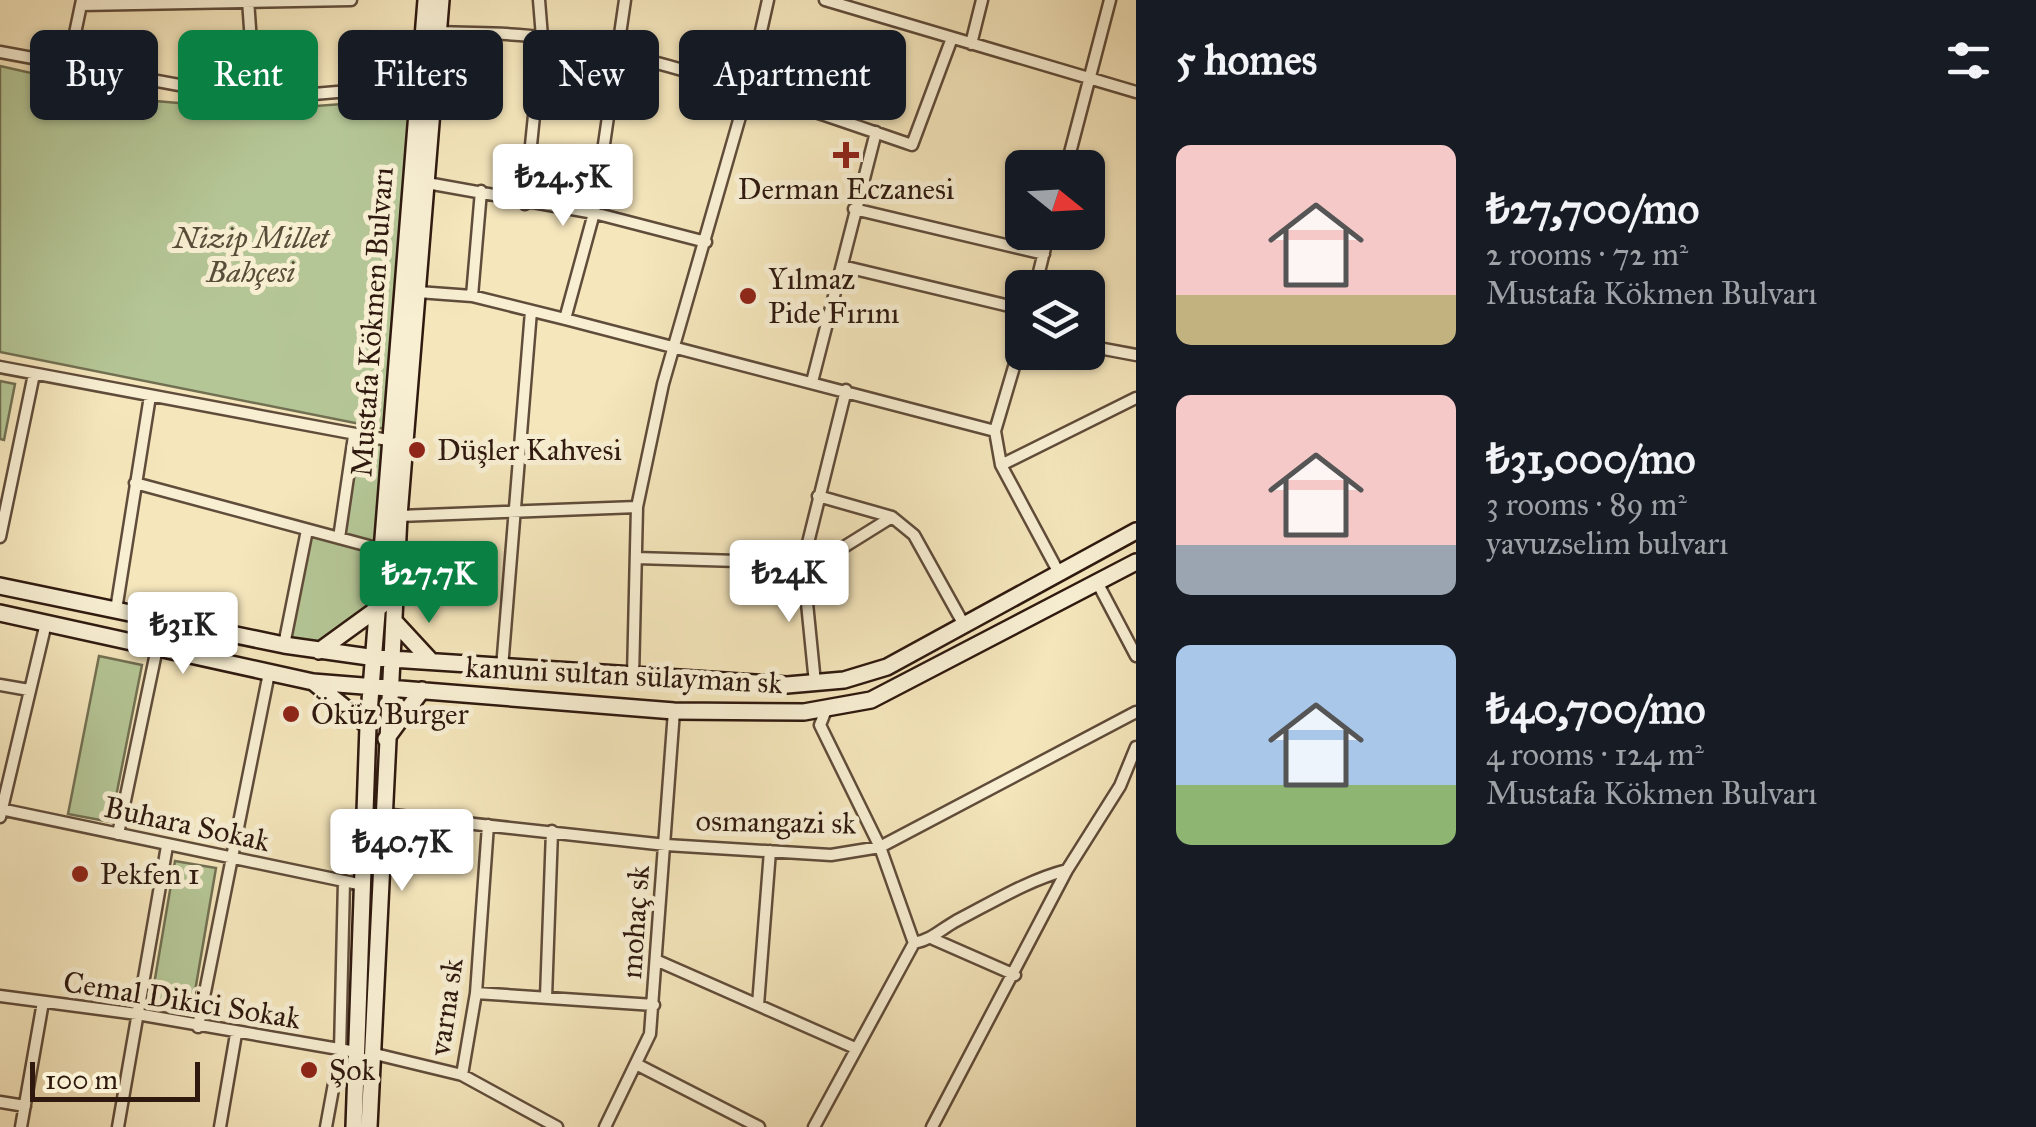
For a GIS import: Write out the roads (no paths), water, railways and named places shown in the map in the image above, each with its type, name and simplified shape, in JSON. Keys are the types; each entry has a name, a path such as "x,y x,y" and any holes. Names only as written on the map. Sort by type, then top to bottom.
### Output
{"main road":[{"name":"Mustafa Kökmen Bulvarı","path":"424,30 426,0"},
{"name":"Mustafa Kökmen Bulvarı","path":"439,30 441,0"},
{"name":"Mustafa Kökmen Bulvarı","path":"354,1127 368,726 381,686 380,550 394,440 417,120"},
{"name":"Mustafa Kökmen Bulvarı","path":"383,658 394,622 432,120"},
{"path":"0,586 319,651 738,685 816,684 888,667 1136,532"},
{"name":"kanuni sultan sülayman sk","path":"0,613 314,682 674,710 826,710 871,700 1136,562"},
{"path":"319,651 380,606"},
{"path":"394,622 431,662"},
{"path":"314,682 368,726"},
{"path":"369,1127 356,1052 383,814 386,739 381,686"},
{"path":"386,739 422,690"}],"street":[{"path":"248,0 250,30"},
{"path":"76,30 82,2 350,0"},
{"path":"539,0 541,30"},
{"path":"620,30 625,0"},
{"path":"761,30 768,0"},
{"path":"825,0 1136,92"},
{"path":"865,13 868,0"},
{"path":"972,44 982,0"},
{"path":"1071,150 1110,0"},
{"path":"840,120 912,145 952,38"},
{"path":"0,52 30,56"},
{"path":"525,204 534,120"},
{"path":"564,318 594,214 607,120"},
{"path":"633,678 637,507 674,345 739,120"},
{"path":"812,382 876,132"},
{"path":"427,182 525,204 594,214 706,242"},
{"path":"472,296 480,192"},
{"path":"854,209 1044,254"},
{"path":"1040,270 1045,250"},
{"path":"842,266 1005,305"},
{"path":"418,292 472,296 564,318 996,431"},
{"path":"502,668 530,311"},
{"path":"1105,348 1136,353"},
{"path":"0,367 354,436 394,440"},
{"path":"1013,370 996,431 1002,465 1059,573"},
{"path":"0,536 34,374"},
{"path":"816,684 803,563 846,390"},
{"path":"116,610 150,396"},
{"path":"1002,465 1136,398"},
{"path":"339,538 354,436"},
{"path":"0,461 15,465"},
{"path":"135,483 380,550"},
{"path":"818,496 892,518 914,536 964,624"},
{"path":"400,516 637,507"},
{"path":"636,558 803,563 848,546 892,518"},
{"path":"284,645 307,530"},
{"path":"1097,582 1136,656"},
{"path":"0,812 46,623"},
{"path":"118,834 157,648"},
{"path":"198,1026 270,673"},
{"path":"0,686 28,690"},
{"name":"mohaç sk","path":"605,1127 650,1034 674,710"},
{"path":"814,1127 914,943 880,848 820,725 826,710"},
{"name":"osmangazi sk","path":"383,814 666,845 831,854 880,848 1136,712"},
{"path":"932,1127 1068,870 1120,786 1136,747"},
{"name":"Buhara Sokak","path":"0,812 363,885"},
{"name":"varna sk","path":"462,1075 476,993 488,825"},
{"path":"546,997 552,831"},
{"path":"118,1127 167,846"},
{"path":"758,1005 770,851"},
{"path":"933,940 949,925 1042,877 1068,870"},
{"path":"326,1127 356,1052 344,882"},
{"path":"914,943 933,940 1014,975"},
{"path":"658,961 854,1048"},
{"path":"476,993 654,1005"},
{"name":"Cemal Dikici Sokak","path":"0,996 136,1014 356,1052 462,1075 556,1127"},
{"path":"21,1127 44,1002"},
{"path":"220,1127 236,1034"},
{"path":"636,1064 758,1127"},
{"path":"0,1102 24,1106"}],"place":[{"name":"Derman Eczanesi","path":"846,155"},
{"name":"Yılmaz Pide Fırını","path":"748,296"},
{"name":"Düşler Kahvesi","path":"417,450"},
{"name":"Öküz Burger","path":"291,714"},
{"name":"Pekfen 1","path":"80,874"},
{"name":"Şok","path":"309,1070"}],"park label":[{"name":"Nizip Millet Bahçesi","path":"251,255"}]}
